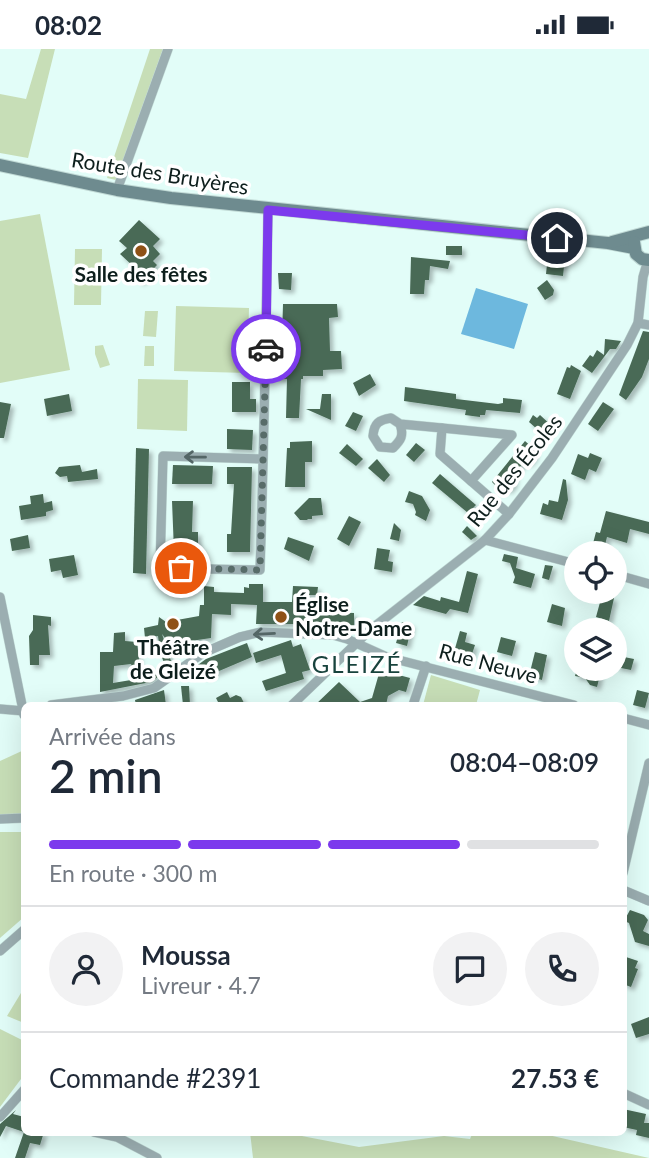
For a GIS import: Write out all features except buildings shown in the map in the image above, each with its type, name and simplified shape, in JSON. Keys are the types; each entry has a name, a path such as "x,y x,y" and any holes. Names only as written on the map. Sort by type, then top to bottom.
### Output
{"main road":[{"name":"Route des Bruyères","path":"0,165 117,190 268,210 608,243 644,244"}],"street":[{"path":"117,190 168,49"},
{"path":"263,459 163,456 160,568 260,570 263,459 268,210"},
{"name":"Rue des Écoles","path":"295,702 369,629 485,540 509,514 552,458 593,400 638,323 644,244"},
{"path":"638,323 649,325"},
{"path":"400,424 512,435 471,481"},
{"path":"442,428 440,454 509,514"},
{"path":"485,540 564,561"},
{"path":"627,578 649,584"},
{"path":"0,597 22,702"},
{"name":"Rue Neuve","path":"75,702 123,696 154,688 203,653 240,637 261,632 333,635 387,657 563,702"},
{"path":"415,702 426,666"},
{"path":"0,709 21,712"},
{"path":"627,719 649,725"},
{"path":"627,856 649,762"},
{"path":"0,819 21,818"},
{"path":"627,892 649,901"},
{"path":"0,951 21,933"},
{"path":"0,1117 21,1094"},
{"path":"627,1095 649,1105"},
{"path":"14,1102 21,1105"},
{"path":"112,1136 157,1158"}],"green space":[{"path":"41,49 55,49 28,158 0,153 0,94 26,99"},
{"path":"150,49 163,49 116,180 107,178"},
{"path":"40,214 70,370 0,383 0,221"},
{"path":"75,249 102,249 101,305 74,305"},
{"path":"176,306 249,308 247,373 174,371"},
{"path":"145,311 158,311 156,337 143,336"},
{"path":"103,345 110,365 100,368 95,346"},
{"path":"145,346 154,346 154,366 144,366"},
{"path":"138,379 188,380 187,431 137,429"},
{"path":"431,675 480,690 477,702 424,702"},
{"path":"21,751 21,814 0,815 0,761"},
{"path":"0,832 21,832 21,920 0,938"},
{"path":"21,993 21,1022 7,1016"},
{"path":"0,1029 21,1040 21,1079 0,1107"},
{"path":"250,1136 302,1136 359,1147 444,1136 470,1139 471,1136 553,1136 649,1158 253,1158"}],"water":[{"path":"476,288 528,304 514,349 461,334"}],"way so far":[{"path":"181,568 260,570 266,349"}],"place":[{"name":"Salle des fêtes","path":"141,251"},
{"name":"Église Notre-Dame","path":"281,617"},
{"name":"Théâtre de Gleizé","path":"173,624"}],"district":[{"name":"GLEIZÉ","path":"357,665"}],"route":[{"path":"266,349 268,210 557,238"}]}
